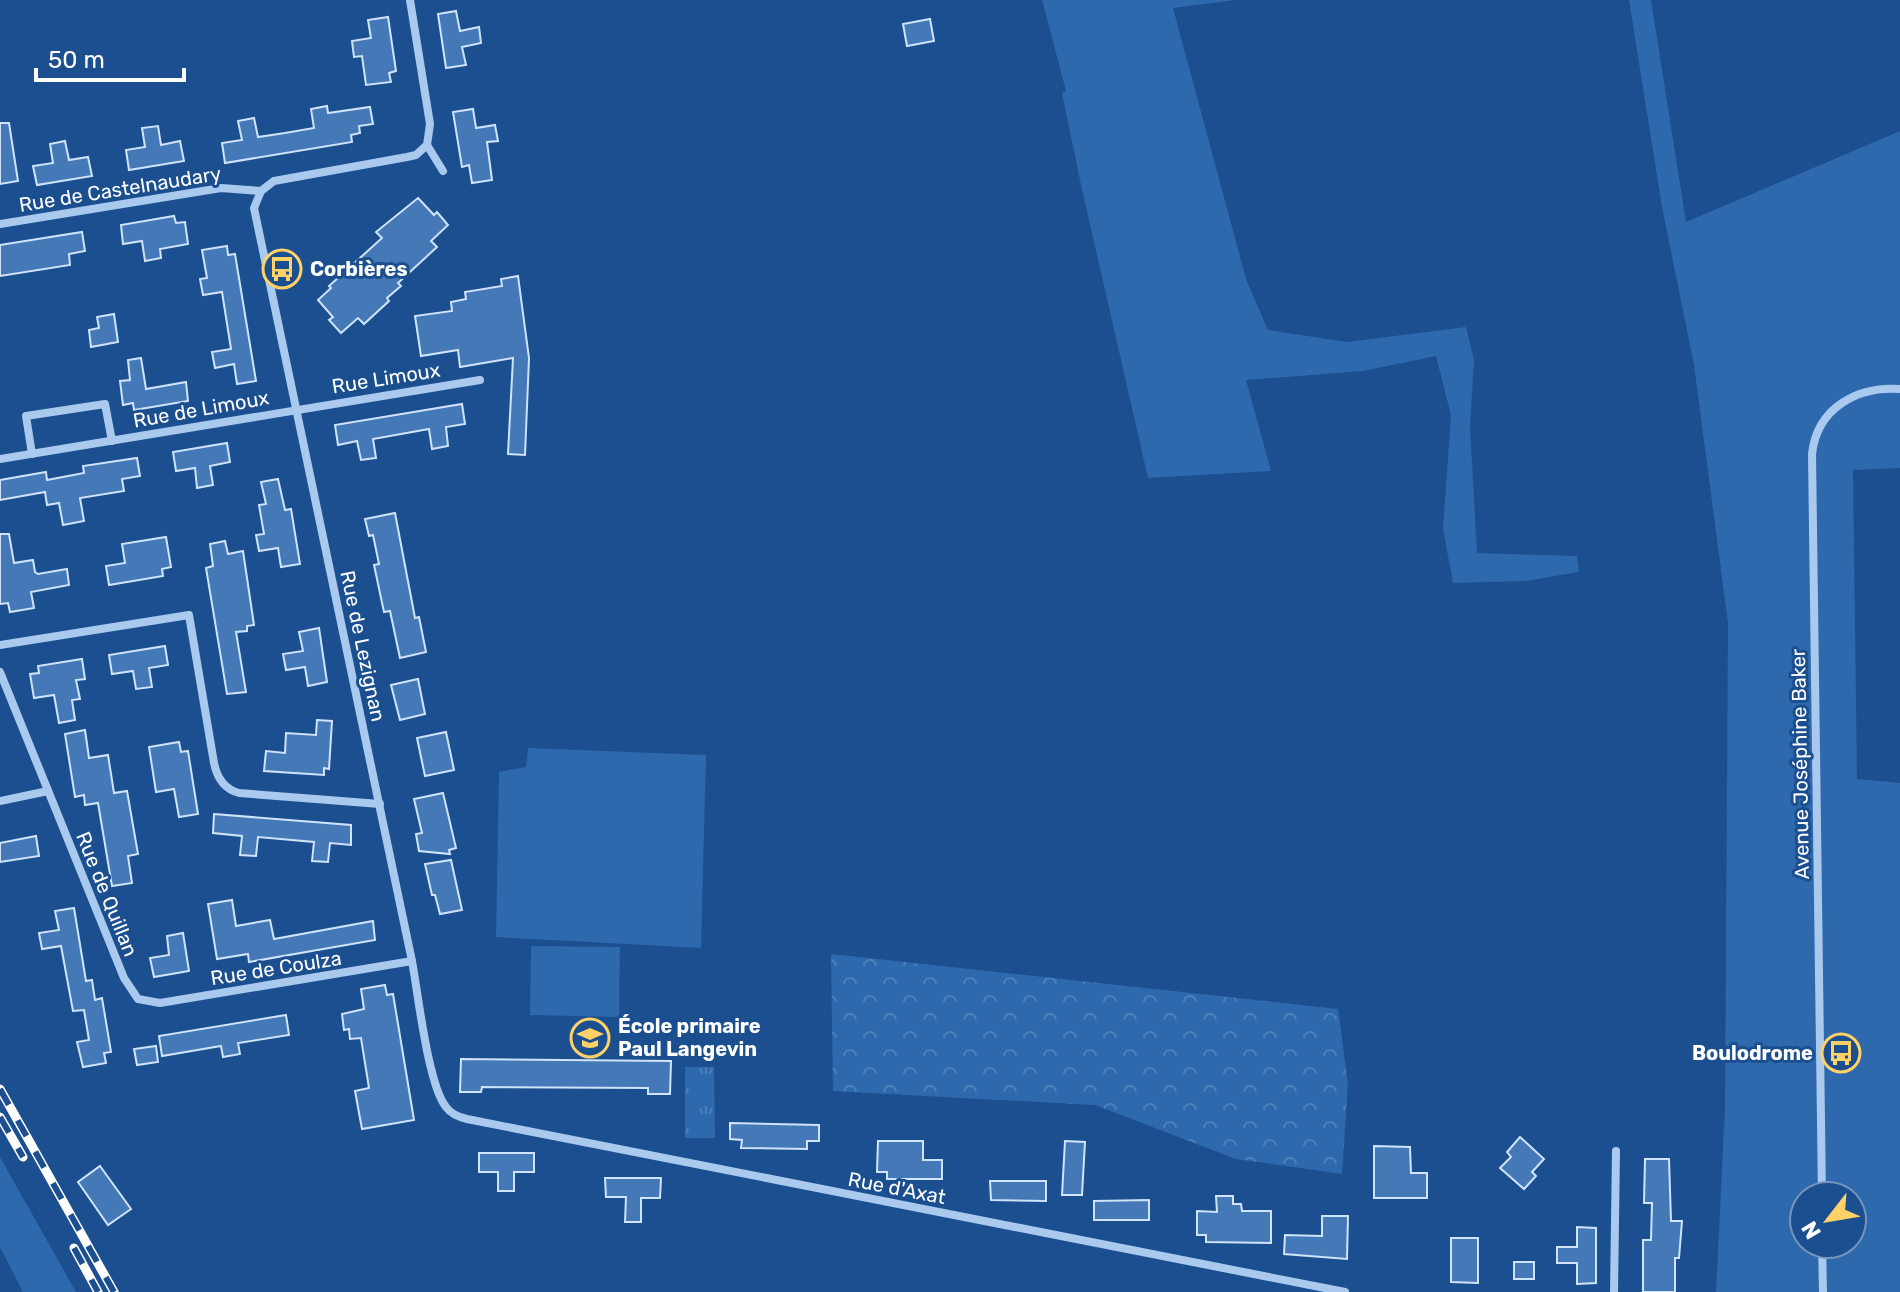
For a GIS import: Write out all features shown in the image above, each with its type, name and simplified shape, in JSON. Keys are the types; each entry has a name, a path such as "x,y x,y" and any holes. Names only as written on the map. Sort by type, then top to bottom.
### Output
{"street":[{"path":"410,0 430,124 427,145 443,171"},
{"name":"Rue de Castelnaudary","path":"0,224 221,188 261,191 266,185 282,178 416,155 427,145"},
{"name":"Rue de Lezignan","path":"261,191 256,199 255,216 380,804 434,1083 446,1107"},
{"name":"Rue Limoux","path":"296,409 480,380"},
{"name":"Avenue Joséphine Baker","path":"1822,1180 1812,454 1820,427 1839,404 1866,391 1900,389"},
{"name":"Rue de Limoux","path":"32,454 26,416 105,404 112,441"},
{"name":"Rue de Limoux","path":"0,459 296,409"},
{"path":"0,645 189,615 214,763 220,780 226,786 239,793 380,804"},
{"name":"Rue de Quillan","path":"0,672 124,978 132,993 144,1002"},
{"path":"0,801 48,791"},
{"name":"Rue de Coulza","path":"144,1002 168,1002 412,961"},
{"name":"Rue d'Axat","path":"446,1107 452,1114 467,1119 1345,1292"},
{"path":"1614,1292 1616,1151"},
{"path":"1822,1260 1823,1292"}],"green space":[{"path":"1042,0 1236,0 1173,8 1246,279 1268,330 1347,342 1466,327 1474,360 1470,426 1477,553 1577,556 1579,572 1525,581 1453,583 1443,529 1451,415 1436,356 1363,371 1246,380 1271,471 1148,478 1081,185 1062,93 1066,91"},
{"path":"1629,0 1651,0 1686,222 1900,131 1900,468 1853,470 1857,779 1900,783 1900,1292 1716,1292 1725,1107 1728,623 1694,365 1662,207"},
{"path":"528,748 706,755 701,948 496,937 499,772 526,767"},
{"path":"531,946 620,947 619,1017 530,1015"},
{"path":"831,954 1338,1009 1348,1084 1342,1174 1236,1159 1095,1105 833,1091"},
{"path":"685,1067 714,1067 715,1138 685,1138"},
{"path":"0,1157 76,1292 23,1292 0,1247"}],"building":[{"path":"456,11 460,31 479,27 481,43 462,47 466,65 446,68 438,14"},
{"path":"388,17 396,71 389,73 391,82 366,85 362,56 354,57 352,41 371,38 368,20"},
{"path":"930,19 934,41 907,46 903,24"},
{"path":"327,106 328,113 370,107 373,124 359,126 360,133 351,135 352,142 225,163 222,143 242,140 238,121 254,118 258,137 285,133 314,128 311,109"},
{"path":"473,109 476,128 495,125 498,141 487,142 492,180 472,183 469,165 462,167 453,112"},
{"path":"0,123 9,123 18,181 0,184"},
{"path":"158,126 161,145 180,141 184,161 129,170 126,150 145,147 142,128"},
{"path":"65,141 69,160 88,157 92,176 37,185 33,166 53,163 50,144"},
{"path":"418,198 448,225 431,241 437,247 398,283 401,286 387,298 389,301 364,324 358,318 341,333 329,320 333,317 318,300 331,288 329,286 382,238 376,232"},
{"path":"174,216 176,223 185,222 188,244 160,249 161,258 145,261 142,241 123,244 121,225"},
{"path":"82,232 85,251 69,254 70,265 0,276 0,245"},
{"path":"227,246 228,255 235,254 256,381 237,384 234,364 215,368 212,352 231,349 222,292 203,295 200,279 207,278 202,250"},
{"path":"518,276 529,358 525,455 508,454 513,358 460,367 458,350 421,356 415,316 452,311 451,302 466,299 465,292 502,286 501,279"},
{"path":"114,314 118,342 91,347 89,330 99,328 97,317"},
{"path":"141,358 146,389 186,382 188,401 134,410 133,403 123,405 120,381 130,380 128,360"},
{"path":"462,404 465,424 446,427 448,446 432,449 429,429 373,439 376,458 361,460 357,441 338,445 335,425"},
{"path":"227,443 230,462 210,466 213,485 197,488 195,468 176,471 173,452"},
{"path":"137,458 140,476 122,479 124,491 80,498 84,521 63,525 59,503 47,505 45,492 0,500 0,480 46,472 47,480 84,473 83,466"},
{"path":"278,479 285,510 291,509 300,564 281,567 278,548 259,551 256,535 264,534 259,505 266,504 261,482"},
{"path":"395,513 415,618 419,617 426,652 400,658 390,611 384,612 374,565 379,564 373,535 369,536 365,519"},
{"path":"0,534 9,534 14,563 33,560 38,574 67,569 69,585 31,592 34,608 10,612 8,603 0,604"},
{"path":"166,537 171,567 162,569 163,576 109,585 106,566 125,563 122,544"},
{"path":"225,541 228,554 243,551 254,625 247,626 247,631 236,632 246,692 227,694 206,568 213,566 210,544"},
{"path":"319,628 327,682 308,686 305,667 286,670 283,654 303,651 299,632"},
{"path":"165,646 168,665 149,668 152,687 136,689 133,671 112,674 109,655"},
{"path":"82,659 85,679 76,680 80,699 72,700 75,720 59,723 54,695 34,698 30,674 39,673 38,666"},
{"path":"418,679 425,714 400,720 391,685"},
{"path":"317,720 332,721 329,769 324,768 324,775 264,771 266,751 285,753 286,733 316,735"},
{"path":"85,730 89,758 108,755 114,793 127,791 138,854 128,856 132,883 112,886 98,803 85,805 84,795 75,797 65,734"},
{"path":"446,732 454,770 425,776 417,738"},
{"path":"179,742 181,752 188,751 198,814 179,817 174,789 156,792 149,747"},
{"path":"443,793 456,848 449,850 450,854 419,851 416,834 422,833 414,799"},
{"path":"214,814 351,825 351,845 330,843 328,862 312,861 314,842 258,837 256,856 240,855 242,836 213,833"},
{"path":"36,836 39,856 0,862 0,843"},
{"path":"451,860 462,910 440,914 425,864"},
{"path":"232,900 236,926 270,920 274,939 373,921 375,940 249,962 248,954 217,959 208,904"},
{"path":"74,908 86,981 92,980 95,1000 102,998 111,1052 104,1053 106,1063 83,1067 77,1042 89,1040 84,1010 73,1011 61,946 42,949 39,933 59,930 55,911"},
{"path":"183,933 189,971 154,977 150,958 169,955 167,936"},
{"path":"385,985 387,995 393,994 414,1120 362,1129 355,1091 369,1088 361,1038 350,1039 349,1029 344,1030 342,1014 364,1009 361,989"},
{"path":"286,1015 289,1035 238,1043 240,1054 223,1057 221,1046 162,1056 159,1036"},
{"path":"156,1046 158,1062 137,1065 134,1049"},
{"path":"461,1059 671,1061 670,1094 648,1094 648,1088 482,1087 481,1092 460,1092"},
{"path":"730,1123 819,1125 819,1141 807,1141 807,1149 741,1148 742,1140 730,1139"},
{"path":"1520,1137 1544,1159 1532,1172 1536,1176 1524,1189 1500,1168 1511,1157 1507,1152"},
{"path":"878,1141 923,1141 923,1160 942,1160 942,1179 887,1179 887,1172 877,1172"},
{"path":"1065,1141 1085,1142 1082,1195 1062,1195"},
{"path":"1374,1146 1410,1147 1411,1173 1427,1173 1427,1198 1374,1198"},
{"path":"479,1153 534,1153 534,1172 514,1172 514,1191 498,1191 498,1172 479,1172"},
{"path":"1645,1159 1669,1159 1671,1221 1682,1221 1679,1258 1675,1258 1675,1292 1643,1292 1643,1240 1651,1240 1652,1203 1644,1203"},
{"path":"100,1166 131,1209 108,1225 78,1182"},
{"path":"605,1178 661,1178 660,1198 641,1198 641,1222 625,1222 626,1197 606,1197"},
{"path":"990,1181 1046,1181 1046,1201 991,1200"},
{"path":"1216,1196 1233,1196 1233,1204 1241,1204 1242,1211 1271,1211 1271,1243 1206,1242 1206,1235 1197,1235 1197,1211 1217,1212"},
{"path":"1149,1200 1149,1220 1094,1220 1094,1201"},
{"path":"1322,1216 1348,1216 1347,1259 1284,1254 1285,1235 1322,1236"},
{"path":"1577,1227 1596,1228 1596,1283 1577,1284 1577,1263 1557,1263 1557,1247 1577,1247"},
{"path":"1451,1238 1478,1238 1478,1283 1451,1282"},
{"path":"1514,1262 1534,1262 1534,1279 1514,1279"}],"railway":[{"path":"0,1089 114,1292"},
{"path":"0,1117 23,1157"},
{"path":"74,1248 98,1292"}],"place":[{"name":"Corbières","path":"282,269"},
{"name":"École primaire Paul Langevin","path":"590,1038"},
{"name":"Boulodrome","path":"1841,1053"}]}
